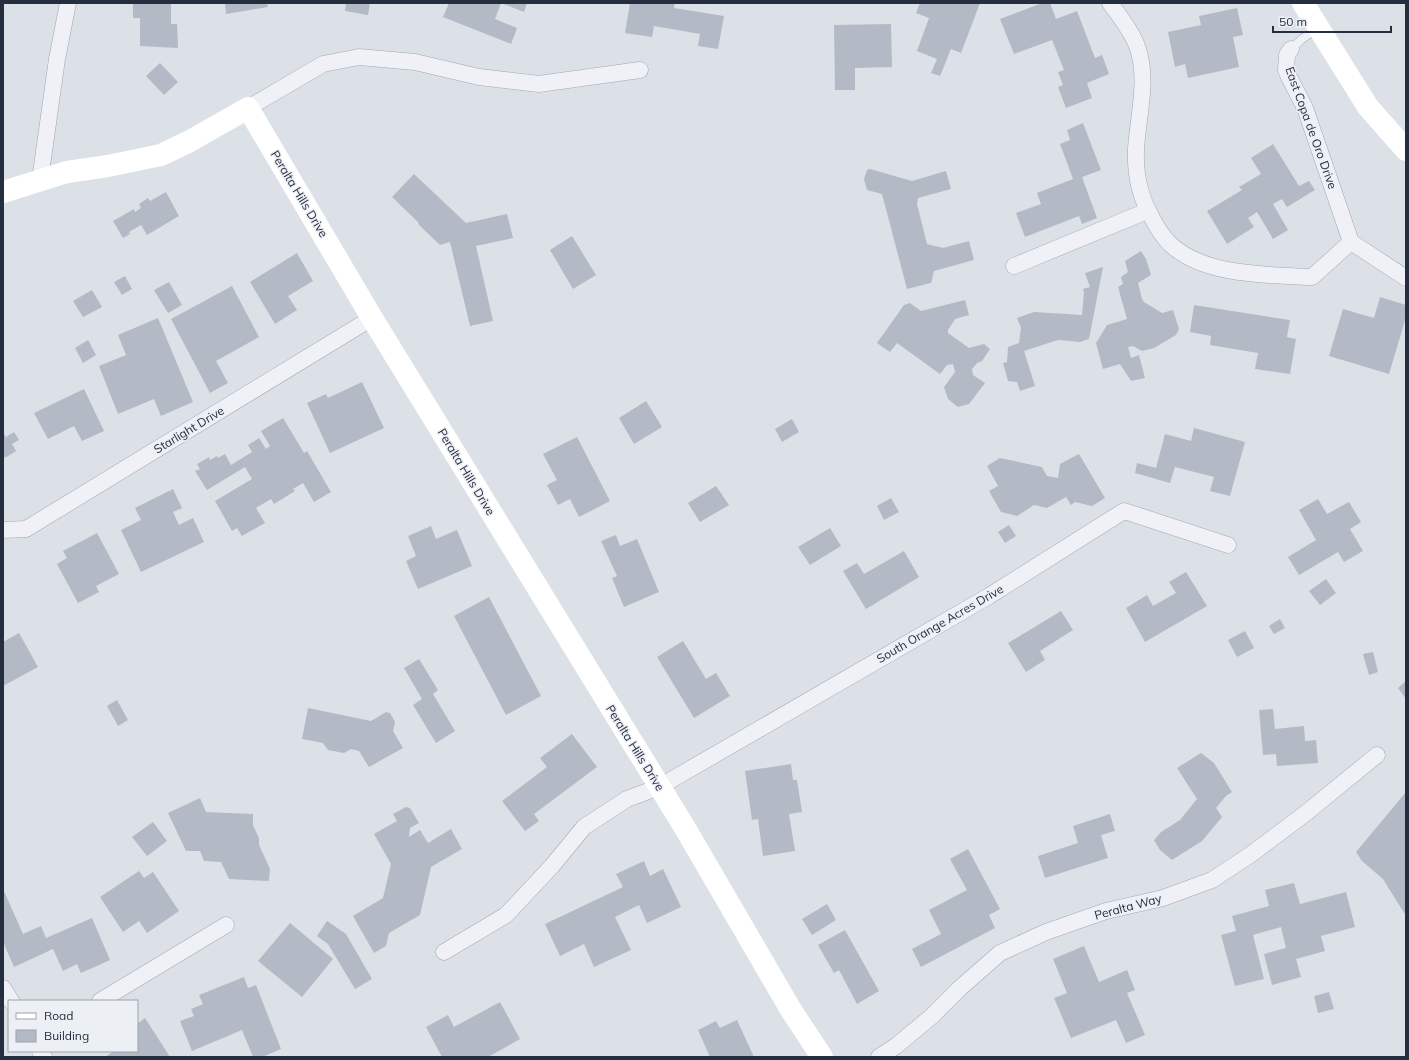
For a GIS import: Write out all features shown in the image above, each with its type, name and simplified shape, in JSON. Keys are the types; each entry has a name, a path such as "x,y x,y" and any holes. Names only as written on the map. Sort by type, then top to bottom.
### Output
{"street":[{"path":"40,180 57,59 68,3"},
{"path":"1110,3 1127,26 1137,47 1142,69 1142,100 1136,149 1137,181 1148,211 1157,229 1170,244 1187,256 1205,264 1226,269 1263,274 1312,277 1352,242 1406,278"},
{"path":"1303,3 1368,107 1406,150"},
{"name":"East Copa de Oro Drive","path":"1291,49 1287,55 1286,70 1305,108 1352,242"},
{"path":"3,192 67,172 108,166 161,155 190,141 323,64 359,57 415,62 479,77 539,84 640,70"},
{"name":"Peralta Hills Drive","path":"248,108 372,318 685,828 791,1010 822,1057"},
{"path":"1014,266 1148,211"},
{"name":"Starlight Drive","path":"3,530 26,529 372,318"},
{"name":"South Orange Acres Drive","path":"659,787 990,596 1124,511 1228,545"},
{"name":"Peralta Way","path":"878,1057 896,1046 932,1016 960,988 1000,953 1046,932 1106,911 1163,898 1212,880 1250,856 1306,813 1377,755"},
{"path":"444,952 506,915 552,866 584,827 627,799 659,787"},
{"path":"102,1000 226,925"},
{"path":"3,988 9,1000"}],"lane":[{"name":"East Copa de Oro Drive","path":"1291,49 1319,27"}],"building":[{"path":"133,3 171,3 171,24 177,24 178,48 140,46 140,18 133,18"},
{"path":"225,3 267,3 268,7 226,14"},
{"path":"346,3 370,3 368,15 345,11"},
{"path":"449,3 501,3 495,19 517,28 511,44 443,17"},
{"path":"501,3 527,3 524,12"},
{"path":"630,3 675,3 674,8 724,16 718,49 698,46 700,34 654,26 652,37 625,33"},
{"path":"920,3 980,3 961,53 951,49 940,76 931,73 937,59 917,51 929,18 916,13"},
{"path":"1042,3 1050,3 1056,19 1077,11 1095,58 1102,55 1109,74 1087,83 1092,98 1066,108 1058,87 1063,85 1058,72 1064,70 1052,40 1014,54 1000,19"},
{"path":"1237,8 1243,35 1233,37 1239,67 1188,78 1185,64 1175,67 1168,32 1201,25 1199,16"},
{"path":"891,24 892,67 855,68 855,90 835,90 834,25"},
{"path":"160,63 178,82 164,95 146,76"},
{"path":"1083,123 1101,170 1082,177 1097,218 1082,224 1079,216 1025,237 1016,213 1041,204 1037,193 1073,179 1060,144 1070,140 1067,130"},
{"path":"1273,144 1299,186 1309,181 1315,190 1287,207 1282,199 1273,204 1288,230 1273,239 1257,212 1248,218 1254,227 1227,244 1207,211 1242,190 1239,187 1261,174 1251,158"},
{"path":"870,169 912,181 946,171 951,189 918,198 917,204 927,244 943,248 969,241 974,260 934,271 931,283 907,289 882,194 867,190 864,179 867,170"},
{"path":"414,174 466,223 507,214 513,238 476,246 493,321 470,326 450,242 440,245 392,197"},
{"path":"166,192 179,216 147,235 141,225 129,232 130,234 123,238 113,221 134,209 135,212 141,208 139,204 148,198 150,201"},
{"path":"572,236 596,275 573,289 550,250"},
{"path":"1141,251 1146,259 1151,275 1138,283 1142,299 1144,302 1162,313 1173,310 1179,329 1176,335 1154,348 1142,351 1133,346 1128,347 1131,358 1139,355 1145,378 1131,381 1120,364 1103,369 1096,343 1107,325 1127,319 1118,287 1123,284 1121,277 1128,272 1125,261"},
{"path":"297,253 313,281 288,296 297,310 275,324 250,282"},
{"path":"1103,267 1089,339 1080,342 1058,340 1024,351 1035,386 1020,391 1017,382 1008,381 1003,363 1007,362 1008,347 1019,343 1021,328 1017,318 1034,312 1082,315 1083,289 1090,287 1085,273"},
{"path":"125,276 132,289 122,295 114,282"},
{"path":"169,282 182,305 168,313 154,290"},
{"path":"232,286 259,337 216,361 228,383 210,393 171,319"},
{"path":"92,290 102,307 83,317 73,301"},
{"path":"1380,297 1406,305 1406,317 1389,374 1329,356 1343,309 1374,318"},
{"path":"965,300 969,315 955,319 948,330 948,333 969,348 984,344 990,349 982,361 977,363 972,369 973,375 985,383 969,404 958,407 948,399 944,387 955,372 953,364 947,365 940,374 897,343 890,352 877,343 904,305 910,303 921,311"},
{"path":"1194,305 1290,320 1287,337 1296,339 1290,374 1255,369 1258,353 1210,345 1211,336 1190,332"},
{"path":"158,318 193,402 161,416 154,399 118,414 99,366 126,355 118,335"},
{"path":"88,340 96,355 83,363 75,348"},
{"path":"362,382 384,428 330,453 307,403 326,394 328,398"},
{"path":"84,389 104,431 82,441 74,426 48,439 34,413"},
{"path":"646,401 662,427 634,444 619,418"},
{"path":"283,418 304,453 307,451 331,492 314,502 303,483 293,489 295,491 274,504 271,499 256,508 265,523 242,536 237,528 232,531 215,501 252,479 245,467 207,490 195,471 200,469 197,464 209,457 210,460 225,454 231,465 252,452 248,445 259,438 266,449 270,446 261,431"},
{"path":"792,419 799,432 782,442 775,429"},
{"path":"1194,428 1245,442 1230,496 1210,491 1214,477 1175,467 1170,483 1135,473 1137,463 1156,468 1165,434 1191,441"},
{"path":"3,432 6,437 14,432 19,440 12,444 16,451 5,458 3,456"},
{"path":"577,437 610,501 579,517 570,499 558,505 547,485 557,480 543,454"},
{"path":"1079,454 1105,498 1092,506 1075,502 1071,505 1066,497 1047,508 1034,505 1017,516 1001,512 989,491 998,486 987,466 1000,458 1042,467 1047,476 1058,478 1060,464"},
{"path":"716,486 729,505 700,522 688,503"},
{"path":"173,489 182,508 173,512 179,525 193,518 204,542 141,572 121,530 141,520 135,508"},
{"path":"891,498 899,512 884,520 877,506"},
{"path":"1318,499 1327,514 1349,502 1361,522 1350,529 1363,551 1344,562 1338,552 1299,575 1288,557 1316,540 1299,510"},
{"path":"1009,525 1016,536 1005,543 998,532"},
{"path":"431,526 436,539 457,530 472,566 418,589 406,561 416,556 408,536"},
{"path":"830,528 841,546 810,565 798,547"},
{"path":"97,533 119,574 96,586 99,592 78,603 57,564 67,558 63,551"},
{"path":"616,535 620,546 637,539 659,592 624,607 612,578 617,576 601,541"},
{"path":"904,551 919,577 866,609 843,571 857,563 864,574"},
{"path":"1186,572 1207,606 1145,642 1126,608 1147,595 1153,606 1176,593 1169,582"},
{"path":"1326,579 1336,593 1320,605 1309,591"},
{"path":"489,597 541,696 506,715 454,616"},
{"path":"1061,611 1073,630 1040,651 1045,660 1026,672 1008,643"},
{"path":"1280,619 1285,628 1274,634 1269,626"},
{"path":"1245,631 1254,648 1237,657 1228,640"},
{"path":"19,633 38,667 3,686 3,642"},
{"path":"683,641 706,679 716,673 730,696 694,718 657,657"},
{"path":"1373,652 1378,672 1369,675 1363,654"},
{"path":"419,659 438,690 433,694 455,731 436,743 413,705 422,699 404,668"},
{"path":"1406,681 1406,699 1398,688"},
{"path":"117,700 128,720 118,726 107,706"},
{"path":"308,708 371,721 386,712 390,713 395,722 393,731 403,748 369,767 359,751 351,749 344,753 328,750 323,743 302,739"},
{"path":"1273,709 1275,729 1304,726 1305,741 1316,740 1318,763 1277,766 1276,754 1263,755 1259,710"},
{"path":"572,734 597,767 534,814 539,821 525,831 502,801 547,767 540,758"},
{"path":"1201,753 1214,763 1232,792 1226,796 1216,808 1222,817 1202,841 1172,860 1160,850 1154,840 1161,832 1180,820 1197,799 1177,768"},
{"path":"791,764 793,780 797,780 802,812 789,814 795,851 763,856 758,819 752,820 745,771"},
{"path":"1406,792 1406,916 1383,879 1362,861 1356,852"},
{"path":"200,798 206,812 253,814 253,825 259,838 259,845 270,869 268,881 229,879 221,862 204,861 200,851 186,851 168,813"},
{"path":"406,807 410,808 419,823 410,828 409,837 420,830 428,843 451,829 462,849 431,867 420,915 389,933 386,946 374,953 353,916 383,898 391,864 374,834 397,821 393,814"},
{"path":"1110,814 1115,831 1101,835 1108,858 1045,878 1038,856 1078,843 1073,826"},
{"path":"153,822 167,841 147,856 132,837"},
{"path":"968,849 1000,909 989,915 995,928 921,967 912,949 941,934 929,910 967,890 950,859"},
{"path":"644,861 650,876 663,869 681,907 647,923 639,905 615,917 631,950 594,967 584,944 560,956 545,924 623,887 616,874"},
{"path":"139,871 144,878 153,872 179,911 147,933 139,921 123,932 100,897"},
{"path":"1294,883 1300,904 1346,892 1355,927 1321,936 1325,951 1296,959 1301,977 1272,985 1264,954 1286,948 1281,927 1253,935 1264,979 1235,986 1221,935 1236,931 1232,916 1269,906 1265,890"},
{"path":"3,889 23,934 41,926 46,938 92,918 110,960 81,973 77,964 63,971 53,949 14,967 3,942"},
{"path":"827,904 836,920 812,935 802,919"},
{"path":"327,921 346,934 372,979 355,989 328,944 317,936"},
{"path":"290,923 333,959 302,997 258,961"},
{"path":"845,930 879,991 857,1004 839,970 834,973 818,945"},
{"path":"1084,946 1099,982 1127,970 1135,990 1127,993 1145,1035 1126,1043 1116,1020 1071,1038 1054,998 1067,993 1053,959"},
{"path":"244,977 248,988 256,985 281,1049 262,1057 253,1057 242,1030 192,1051 180,1021 194,1016 191,1009 203,1004 199,995"},
{"path":"1329,992 1334,1009 1318,1013 1314,996"},
{"path":"500,1002 520,1039 488,1057 442,1057 426,1027 448,1015 454,1027"},
{"path":"145,1018 170,1057 105,1057 112,1052 138,1052 138,1023"},
{"path":"737,1020 754,1057 710,1057 698,1030 716,1021 720,1028"}]}
